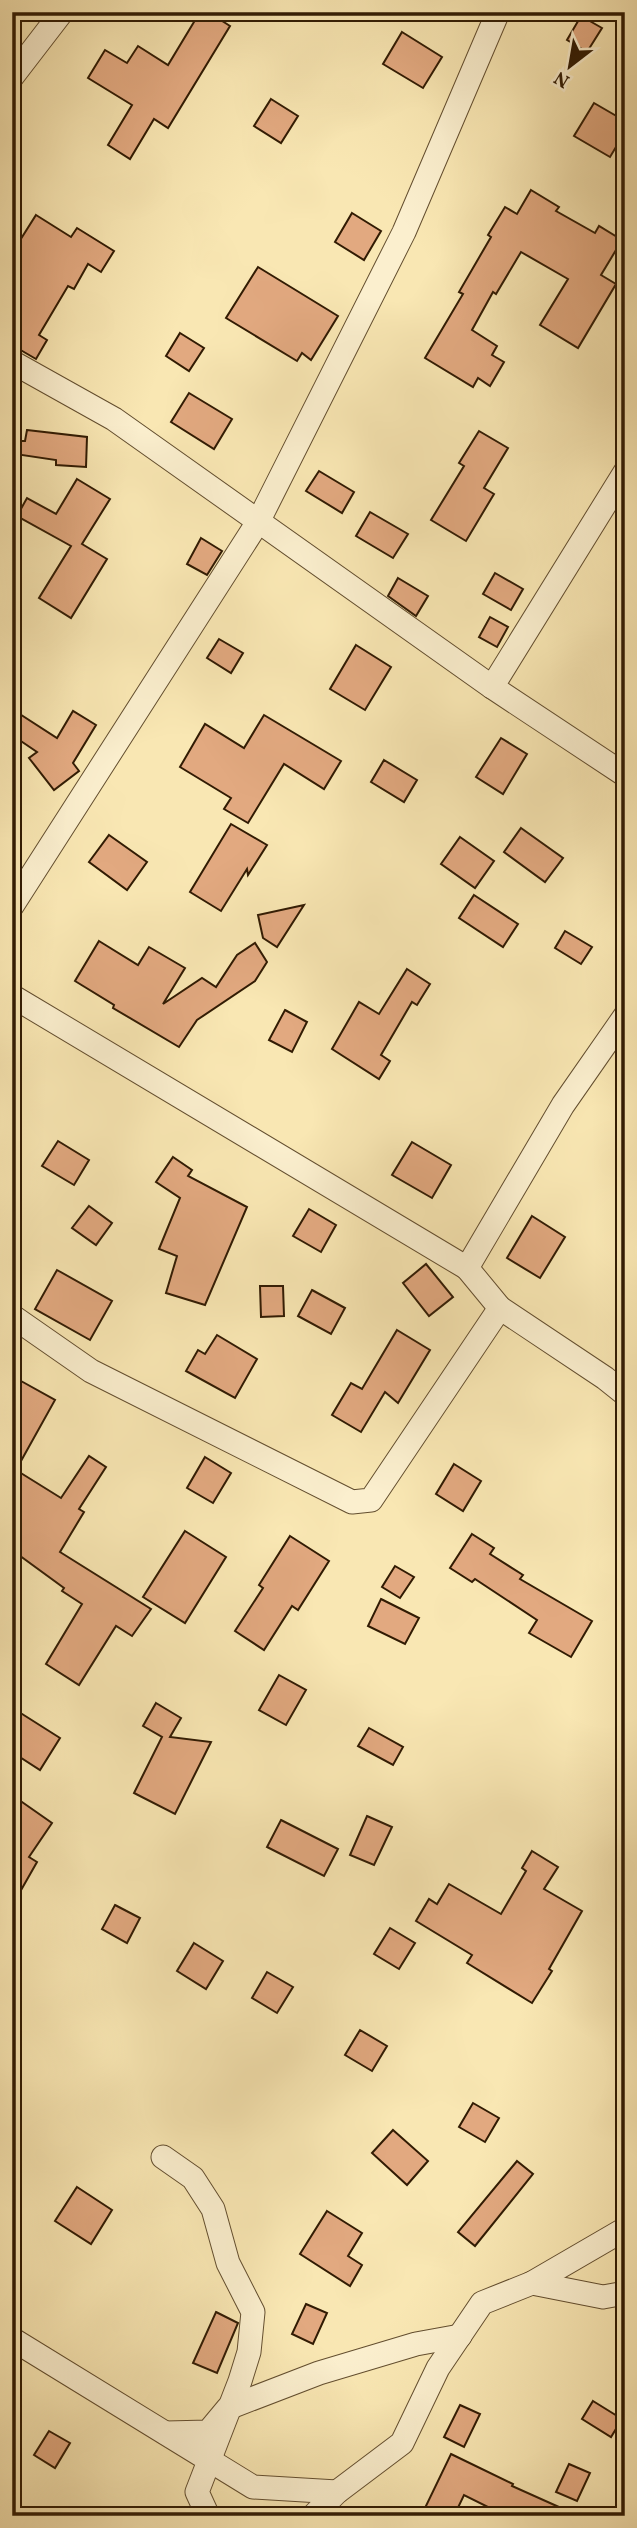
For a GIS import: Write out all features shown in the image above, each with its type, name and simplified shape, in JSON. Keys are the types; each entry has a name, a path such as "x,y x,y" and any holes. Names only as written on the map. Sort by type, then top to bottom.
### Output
{"street":[{"path":"12,77 62,12"},
{"path":"12,906 258,523 404,232 498,12"},
{"path":"12,362 114,419 492,687 625,775"},
{"path":"492,687 625,472"},
{"path":"12,996 467,1268 500,1308 625,1394"},
{"path":"467,1268 563,1105 625,1016"},
{"path":"12,1316 91,1371 352,1502 370,1500 500,1308"},
{"path":"163,2157 193,2178 213,2209 228,2263 253,2312 249,2352 190,2516"},
{"path":"313,2516 337,2492 402,2443 438,2368 482,2303 532,2283 625,2229"},
{"path":"532,2283 603,2297 625,2293"},
{"path":"166,2433 208,2432 228,2409 319,2373 415,2344 460,2336"},
{"path":"12,2339 253,2487 337,2492"},
{"path":"166,2433 184,2457 208,2516"}],"building":[{"path":"200,12 208,12 230,26 168,128 154,119 130,159 108,145 132,105 88,78 105,50 127,63 138,46 168,65"},
{"path":"581,16 602,28 587,52 567,40"},
{"path":"402,32 442,57 423,88 383,64"},
{"path":"271,99 298,116 281,143 254,126"},
{"path":"594,103 625,121 625,132 610,157 574,136"},
{"path":"531,190 559,207 556,211 595,233 599,226 622,240 601,275 616,284 578,348 540,325 568,279 521,252 496,294 493,292 472,330 497,346 492,355 504,362 490,386 478,378 473,387 425,358 463,294 459,292 505,207 517,214"},
{"path":"352,213 381,231 364,260 335,242"},
{"path":"36,215 71,237 77,228 114,251 101,272 88,264 74,289 68,286 39,335 47,340 36,359 12,345 12,253"},
{"path":"258,267 338,316 311,360 302,353 297,361 226,318"},
{"path":"180,333 204,348 189,371 166,356"},
{"path":"189,393 232,419 214,449 171,422"},
{"path":"27,430 87,437 86,467 56,465 56,460 15,454 16,441 25,441"},
{"path":"479,431 508,448 484,488 494,494 466,541 431,520 464,466 459,463"},
{"path":"319,471 354,492 342,513 306,491"},
{"path":"77,479 110,499 82,544 107,559 71,618 39,598 71,546 17,516 27,498 56,514"},
{"path":"370,512 408,534 393,558 356,536"},
{"path":"201,538 222,551 207,575 187,564"},
{"path":"495,573 523,589 511,610 483,594"},
{"path":"398,578 428,596 416,616 388,596"},
{"path":"490,617 508,627 497,647 479,637"},
{"path":"219,639 243,653 231,673 207,658"},
{"path":"356,645 391,667 365,710 330,689"},
{"path":"12,709 57,738 73,711 96,725 73,763 79,771 54,790 29,758 37,752 12,735"},
{"path":"264,715 341,761 324,789 284,764 248,823 224,809 231,798 180,767 205,724 244,748"},
{"path":"501,738 527,754 503,794 476,777"},
{"path":"384,760 417,780 404,802 371,782"},
{"path":"231,824 267,845 248,875 247,869 221,911 190,892"},
{"path":"521,828 563,858 545,882 504,852"},
{"path":"109,835 147,862 127,890 89,862"},
{"path":"460,837 494,861 475,888 441,864"},
{"path":"474,895 518,924 503,947 459,918"},
{"path":"304,905 277,947 263,938 258,915"},
{"path":"565,931 592,947 581,964 555,948"},
{"path":"99,941 138,965 149,947 185,968 163,1004 202,978 216,987 237,955 255,943 267,962 255,981 197,1020 179,1047 113,1008 114,1005 75,981"},
{"path":"407,969 430,984 417,1005 412,1002 381,1055 390,1061 379,1079 332,1049 359,1002 379,1014"},
{"path":"285,1010 307,1022 292,1052 269,1040"},
{"path":"58,1141 89,1160 74,1185 42,1166"},
{"path":"412,1142 451,1165 432,1198 392,1175"},
{"path":"173,1157 192,1170 188,1176 247,1207 205,1305 166,1293 177,1256 159,1249 180,1198 156,1182"},
{"path":"89,1206 112,1223 96,1245 72,1228"},
{"path":"309,1209 336,1225 321,1252 293,1236"},
{"path":"532,1216 565,1237 540,1278 507,1258"},
{"path":"426,1264 453,1297 429,1316 403,1283"},
{"path":"57,1270 112,1301 90,1340 35,1309"},
{"path":"260,1286 283,1286 284,1316 261,1317"},
{"path":"312,1290 345,1308 331,1334 298,1316"},
{"path":"397,1330 430,1350 398,1403 385,1392 361,1432 332,1415 351,1383 362,1389"},
{"path":"217,1335 257,1359 235,1398 186,1371 198,1350 205,1354"},
{"path":"21,1381 55,1400 16,1470 61,1498 89,1456 106,1467 79,1509 84,1512 60,1552 151,1609 132,1636 116,1626 79,1685 46,1664 82,1604 12,1550 12,1397"},
{"path":"205,1457 231,1473 213,1503 187,1488"},
{"path":"454,1464 481,1481 463,1511 436,1494"},
{"path":"185,1531 226,1557 185,1623 143,1597"},
{"path":"472,1534 494,1548 490,1554 523,1575 520,1579 592,1621 571,1657 529,1633 537,1620 475,1579 472,1582 450,1568"},
{"path":"290,1536 329,1561 298,1610 292,1606 264,1650 235,1631 263,1588 259,1585"},
{"path":"395,1566 414,1577 400,1598 382,1587"},
{"path":"381,1599 419,1618 405,1644 368,1626"},
{"path":"279,1675 306,1690 286,1725 259,1710"},
{"path":"156,1703 181,1718 170,1737 211,1742 175,1814 134,1793 162,1737 143,1726"},
{"path":"19,1712 60,1738 40,1770 12,1752 12,1723"},
{"path":"369,1728 403,1747 393,1765 358,1746"},
{"path":"12,1795 52,1823 29,1857 37,1862 12,1906"},
{"path":"367,1816 392,1827 374,1865 350,1855"},
{"path":"281,1820 338,1849 324,1876 267,1847"},
{"path":"532,1851 558,1867 544,1889 582,1911 549,1969 552,1971 532,2003 467,1963 472,1955 416,1921 429,1899 437,1904 449,1884 501,1914 526,1871 522,1868"},
{"path":"115,1905 140,1918 127,1943 102,1929"},
{"path":"390,1928 415,1943 399,1969 374,1954"},
{"path":"194,1943 223,1961 206,1989 177,1971"},
{"path":"267,1972 293,1987 277,2013 252,1998"},
{"path":"360,2030 387,2046 372,2071 345,2055"},
{"path":"473,2103 499,2118 485,2142 459,2127"},
{"path":"393,2130 428,2161 407,2185 372,2153"},
{"path":"517,2161 533,2174 475,2246 458,2232"},
{"path":"77,2187 112,2210 91,2244 55,2221"},
{"path":"327,2211 362,2233 348,2256 362,2265 350,2286 300,2254"},
{"path":"306,2304 327,2313 313,2344 292,2334"},
{"path":"216,2312 238,2323 217,2373 193,2363"},
{"path":"593,2401 622,2419 611,2437 582,2419"},
{"path":"460,2405 480,2414 464,2447 444,2437"},
{"path":"49,2431 70,2443 55,2468 34,2455"},
{"path":"451,2454 513,2484 512,2486 579,2516 506,2516 464,2495 454,2516 435,2516 424,2510"},
{"path":"569,2464 590,2473 577,2501 556,2492"}]}
